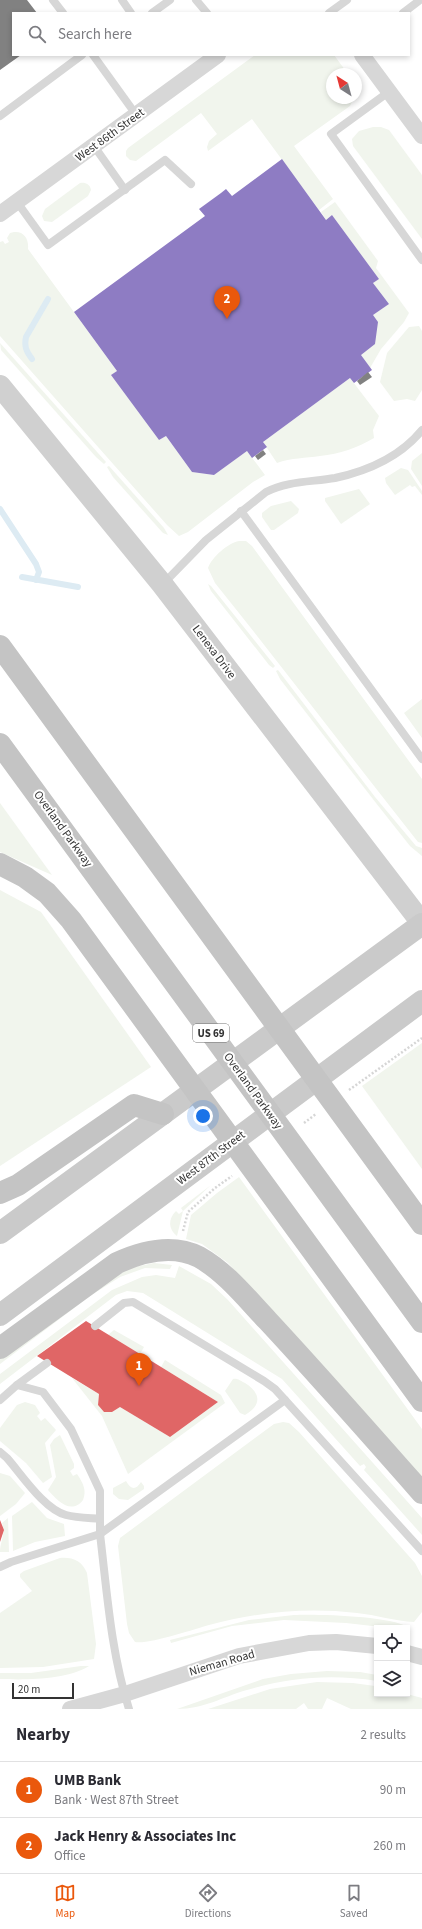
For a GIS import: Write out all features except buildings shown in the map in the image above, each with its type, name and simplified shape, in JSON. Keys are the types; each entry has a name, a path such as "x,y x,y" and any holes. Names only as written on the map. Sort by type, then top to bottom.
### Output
{"highway":[{"path":"0,641 13,664"},
{"path":"0,646 422,1224"},
{"name":"Overland Parkway","path":"0,744 422,1322"},
{"path":"0,864 25,877 47,893 71,920 422,1401"},
{"path":"0,1193 18,1184 134,1105 163,1114"},
{"path":"0,1348 117,1263 134,1255 149,1251 166,1250 199,1257 227,1278 287,1342 422,1492"}],"main road":[{"path":"0,1233 422,924"},
{"name":"West 87th Street","path":"0,1315 422,1001"}],"street":[{"name":"West 86th Street","path":"0,214 137,116 217,56"},
{"path":"363,56 420,129"},
{"name":"Lenexa Drive","path":"0,386 162,584 422,924"},
{"name":"Nieman Road","path":"70,1709 127,1702 240,1656 309,1643 336,1642 374,1646"},
{"path":"410,1654 422,1657"}],"lane":[{"path":"53,0 62,12"},
{"path":"122,0 130,12"},
{"path":"153,12 170,0"},
{"path":"196,0 206,12"},
{"path":"331,12 346,0"},
{"path":"404,12 420,0"},
{"path":"0,116 81,56"},
{"path":"94,56 137,116"},
{"path":"390,91 331,134 422,260"},
{"path":"94,146 125,190"},
{"path":"17,202 48,245 165,160 191,184"},
{"path":"162,584 206,540 266,492 276,487 334,478 362,470 390,458 407,445 422,430"},
{"path":"241,512 422,759"},
{"path":"95,1326 124,1303 134,1302 264,1381 275,1389 422,1551"},
{"path":"0,1400 17,1385 47,1363"},
{"path":"17,1385 43,1392 70,1426 100,1491 100,1534 112,1630 127,1702"},
{"path":"0,1567 11,1562 100,1534 285,1400"},
{"path":"0,1452 46,1503 55,1510 66,1515 100,1519"}],"path":[{"path":"371,1074 422,1038"},
{"path":"181,1238 188,1212 225,1181"}],"shaded area":[{"path":"254,56 335,56 344,68 326,68 326,104 351,104 350,106 294,146 333,199 319,210 252,119 208,151 207,147 209,141 217,134 201,113 136,161 130,160 126,156 126,151 128,148"},
{"path":"373,127 381,127 389,130 422,175 422,239 353,146 352,139 359,131"},
{"path":"80,183 85,183 90,186 91,190 88,196 52,222 44,221 42,216 45,209"},
{"path":"335,202 378,261 376,268 409,313 404,322 381,349 370,368 361,355 373,315 389,304 373,283 379,279 332,215 326,220 321,212"},
{"path":"10,233 21,233 25,236 28,242 28,249 117,371 112,376 159,440 166,436 192,472 214,475 247,451 265,475 253,482 188,532 179,536 167,525 0,336 0,242 3,241 5,244 9,242 7,238"},
{"path":"419,326 422,331 422,390 415,401 407,399 394,401 380,382 387,353 409,327"},
{"path":"0,343 106,462 104,464 96,457 1,350"},
{"path":"350,378 379,416 373,430 374,438 355,448 341,452 293,459 277,463 263,442"},
{"path":"422,453 422,486 411,469 412,461"},
{"path":"109,466 164,528 168,535 163,533 113,477 107,467"},
{"path":"401,468 408,470 422,491 422,495 415,486 412,487 410,485 395,495 386,483 385,478"},
{"path":"359,489 370,504 341,524 325,501 325,498"},
{"path":"291,501 299,509 298,513 274,530 271,530 262,517 262,513 271,506"},
{"path":"239,541 246,541 252,546 422,779 422,843 418,842 215,583 208,568 210,564 213,559 225,548"},
{"path":"208,584 275,666 273,668 269,665 211,591"},
{"path":"278,670 375,797 416,846 422,848 422,856 410,846 280,679 276,671"},
{"path":"422,699 422,738 404,713"},
{"path":"0,803 52,875 0,852"},
{"path":"0,890 41,912 151,1067 0,1166"},
{"path":"422,1043 422,1169 362,1086"},
{"path":"239,1177 422,1429 422,1480 228,1263 202,1244 186,1239 191,1215"},
{"path":"211,1185 183,1211 181,1208"},
{"path":"176,1211 179,1214 183,1211 177,1236 172,1230 170,1221"},
{"path":"154,1263 172,1265 170,1269 145,1268 120,1277 90,1296 0,1364 0,1359 92,1290 130,1268"},
{"path":"179,1266 211,1284 228,1300 422,1518 422,1535 364,1470 366,1467 364,1464 360,1466 282,1379 143,1293 127,1291 116,1295 0,1384 0,1374 112,1290 142,1277 156,1275 175,1278"},
{"path":"114,1330 144,1347 140,1354 108,1335"},
{"path":"165,1360 221,1395 225,1403 128,1474 102,1416 72,1378 99,1394 98,1405 104,1412 112,1412 120,1407 170,1437 218,1402 161,1367"},
{"path":"233,1379 238,1379 245,1383 257,1395 257,1403 251,1411 245,1415 240,1413 225,1391"},
{"path":"25,1402 35,1405 40,1413 37,1416 41,1421 45,1418 56,1430 45,1443 52,1477 43,1483 26,1463 0,1441 0,1428 17,1405"},
{"path":"283,1422 289,1423 299,1432 415,1563 422,1576 422,1612 414,1622 338,1611 283,1612 246,1617 209,1625 160,1639 135,1642 129,1633 127,1624 118,1546 120,1538 274,1424"},
{"path":"60,1435 74,1464 74,1468 70,1471 73,1476 77,1474 83,1484 85,1493 83,1500 78,1505 74,1506 69,1506 59,1501 48,1490 56,1477 50,1445 54,1439"},
{"path":"0,1473 10,1476 25,1493 16,1504 0,1516"},
{"path":"126,1481 134,1488 141,1482 144,1489 128,1500 119,1499 113,1494 113,1488"},
{"path":"32,1502 47,1518 64,1524 65,1536 35,1542 13,1551 12,1516"},
{"path":"8,1518 9,1552 0,1552 3,1534 2,1523"},
{"path":"60,1558 73,1559 82,1565 87,1573 96,1644 94,1659 43,1667 0,1668 0,1613 32,1591 20,1577 20,1574 24,1571"},
{"path":"294,1615 336,1615 386,1620 404,1625 374,1626 346,1623 284,1620 232,1626 171,1643 170,1640 249,1620"},
{"path":"89,1666 80,1671 58,1677 0,1679 0,1673 31,1673"},
{"path":"327,1671 360,1672 374,1674 374,1681 328,1677 279,1682 247,1690 196,1707 177,1709 263,1679 291,1674"},
{"path":"317,1682 353,1683 374,1686 374,1697 410,1697 410,1695 422,1698 422,1709 351,1709 327,1698 322,1709 308,1709 304,1703 296,1709 208,1709 270,1689"}],"waterway":[{"path":"32,359 26,348 26,337 48,299"},
{"path":"0,509 36,564 39,572 36,580"},
{"path":"22,577 78,587"}],"place":[{"name":"Jack Henry & Associates Inc","path":"227,319"},
{"name":"UMB Bank","path":"139,1386"}]}
